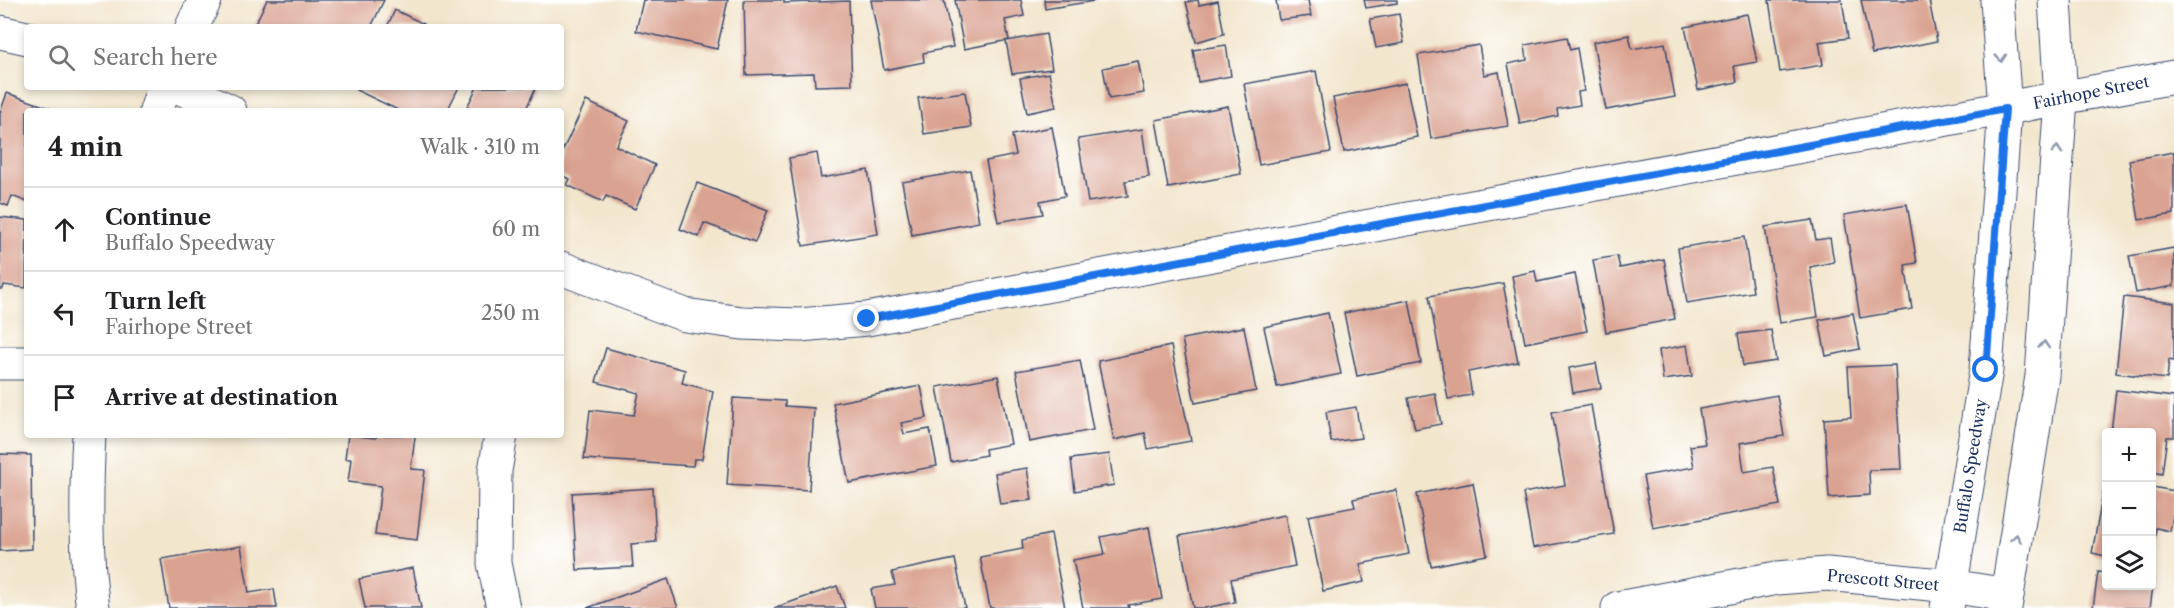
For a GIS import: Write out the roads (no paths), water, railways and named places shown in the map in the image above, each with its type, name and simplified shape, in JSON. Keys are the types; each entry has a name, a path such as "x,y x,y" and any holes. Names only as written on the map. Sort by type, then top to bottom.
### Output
{"street":[{"path":"193,24 205,0"},
{"name":"Buffalo Speedway","path":"1949,597 1986,370 2005,109 1997,0"},
{"path":"2006,602 2042,376 2061,98 2055,0"},
{"path":"0,32 24,37"},
{"name":"Fairhope Street","path":"564,268 685,315 742,323 800,325 867,319 2174,77"},
{"path":"157,108 163,90"},
{"path":"185,90 224,108"},
{"path":"0,363 24,363"},
{"path":"88,438 90,586 93,608"},
{"path":"500,438 495,471 494,563 503,608"},
{"name":"Prescott Street","path":"1618,608 1777,578 1827,574 1949,597 2006,602"}]}
